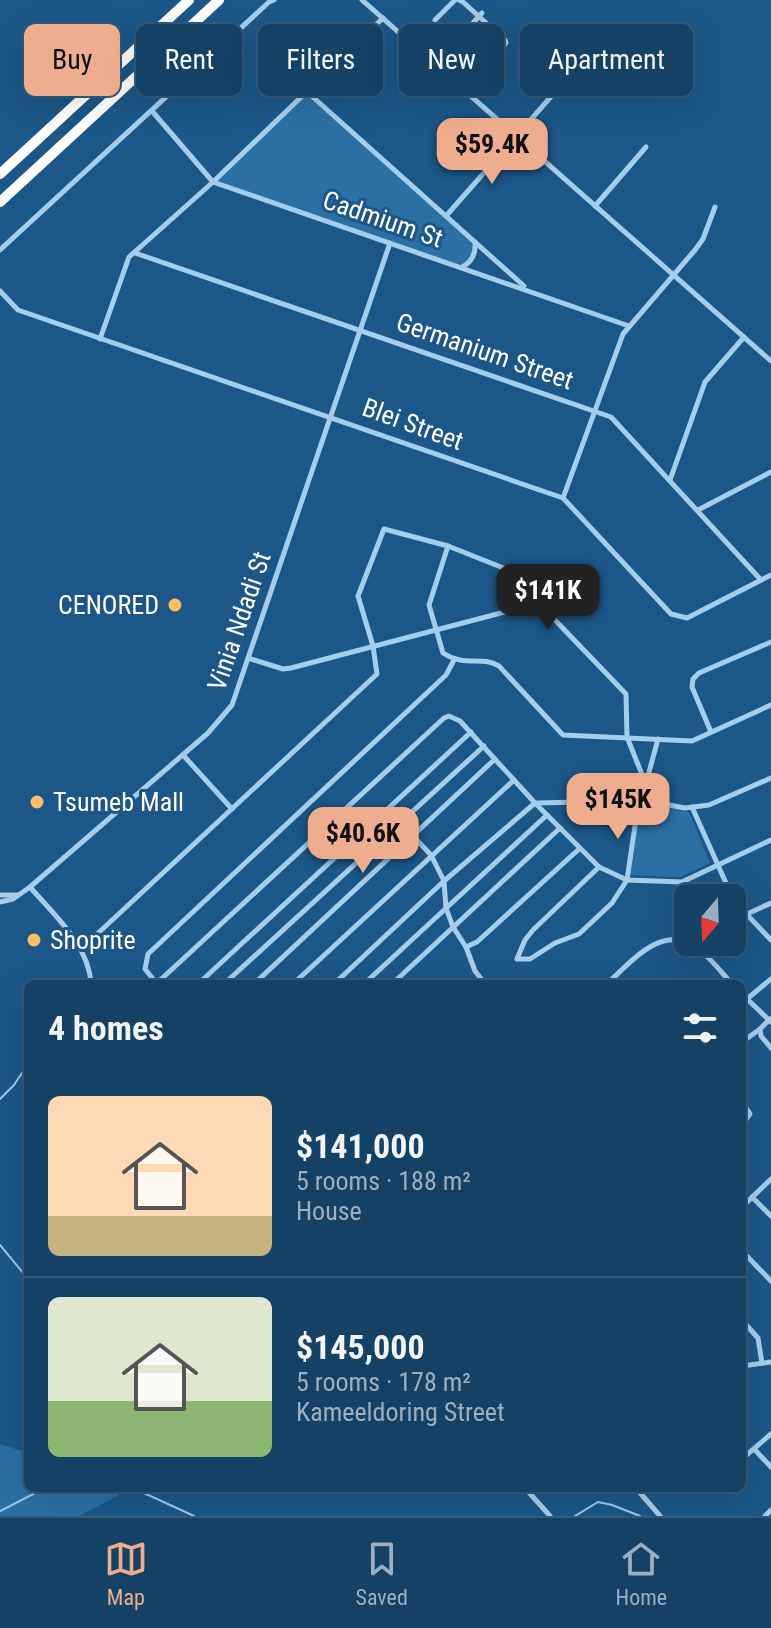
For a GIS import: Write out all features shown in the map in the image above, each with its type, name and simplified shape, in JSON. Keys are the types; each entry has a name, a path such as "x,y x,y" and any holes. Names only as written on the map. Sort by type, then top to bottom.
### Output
{"highway":[{"path":"0,174 189,0"},
{"path":"0,202 219,0"}],"street":[{"path":"0,250 274,0"},
{"path":"362,0 399,32"},
{"path":"435,20 457,0 487,24"},
{"path":"472,24 480,16"},
{"path":"376,24 383,18"},
{"path":"494,31 505,40 506,45 484,70 479,71 469,57 494,31"},
{"path":"100,339 127,261 213,182 299,96"},
{"path":"312,96 528,289"},
{"path":"471,96 771,361"},
{"path":"446,216 551,96"},
{"path":"152,111 213,182"},
{"path":"595,206 646,147"},
{"name":"Cadmium St","path":"213,182 629,326"},
{"path":"563,498 623,334 703,239 715,207"},
{"path":"461,267 472,258 475,242"},
{"name":"Vinia Ndadi St","path":"0,902 30,887 221,721 232,705 390,243"},
{"name":"Germanium Street","path":"135,253 615,419 761,580"},
{"name":"Blei Street","path":"0,291 18,310 563,498 671,614 679,618 687,618 771,575"},
{"path":"670,480 705,382 744,337"},
{"path":"698,510 771,472"},
{"path":"81,949 377,674 373,646 358,596 383,529 448,546 506,569 533,595 626,694 627,737 653,802"},
{"path":"448,546 429,605 443,653 454,660 493,662 499,666 563,735 692,741 771,705"},
{"path":"248,658 283,669 520,608 533,595"},
{"path":"711,732 692,687 693,679 699,673 771,642"},
{"path":"153,980 145,969 148,954 446,675 454,660"},
{"path":"160,980 444,718 453,716 471,732 535,803 599,867 627,880 682,882 771,840"},
{"path":"202,980 471,732"},
{"path":"645,788 658,739"},
{"path":"228,980 484,746"},
{"path":"183,755 232,809"},
{"path":"258,980 495,759"},
{"path":"338,980 444,881 535,803 638,805 653,802 692,807 709,805 771,778"},
{"path":"297,980 514,780"},
{"path":"599,867 533,930 517,959 530,959 555,943 579,934 612,903 627,880 638,805"},
{"path":"692,807 734,901 771,940"},
{"path":"368,980 547,815"},
{"path":"396,980 560,828"},
{"path":"412,835 431,855 444,881 446,908 453,927 482,980"},
{"path":"466,947 477,942 579,849"},
{"path":"30,887 81,949 91,980"},
{"path":"0,895 19,895"},
{"path":"747,914 771,903"},
{"path":"611,980 648,946 665,940 683,941 696,947 728,980"},
{"path":"746,996 771,979"},
{"path":"746,999 770,1020 746,1039"},
{"path":"760,1029 761,1036 771,1048"},
{"path":"746,1203 771,1179"},
{"path":"752,1197 770,1215"},
{"path":"746,1255 771,1281"},
{"path":"746,1324 758,1338 762,1363"},
{"path":"746,1365 771,1362"},
{"path":"746,1456 771,1434"},
{"path":"754,1449 771,1467"},
{"path":"529,1492 550,1516"},
{"path":"639,1492 660,1516"},
{"path":"765,1516 771,1510"}],"shaded area":[{"path":"299,96 312,96 475,242 475,253 461,267 213,182"},
{"path":"652,804 689,812 710,863 680,877 628,875 637,809"},
{"path":"0,1444 24,1452 24,1492 118,1492 117,1496 79,1516 0,1516"}],"waterway":[{"path":"0,1099 24,1070"},
{"path":"0,1245 24,1274"},
{"path":"0,1511 37,1492"},
{"path":"142,1492 194,1516"},
{"path":"575,1516 598,1502 640,1516"}],"place":[{"name":"CENORED","path":"175,605"},
{"name":"Tsumeb Mall","path":"37,802"},
{"name":"Shoprite","path":"34,940"}]}
